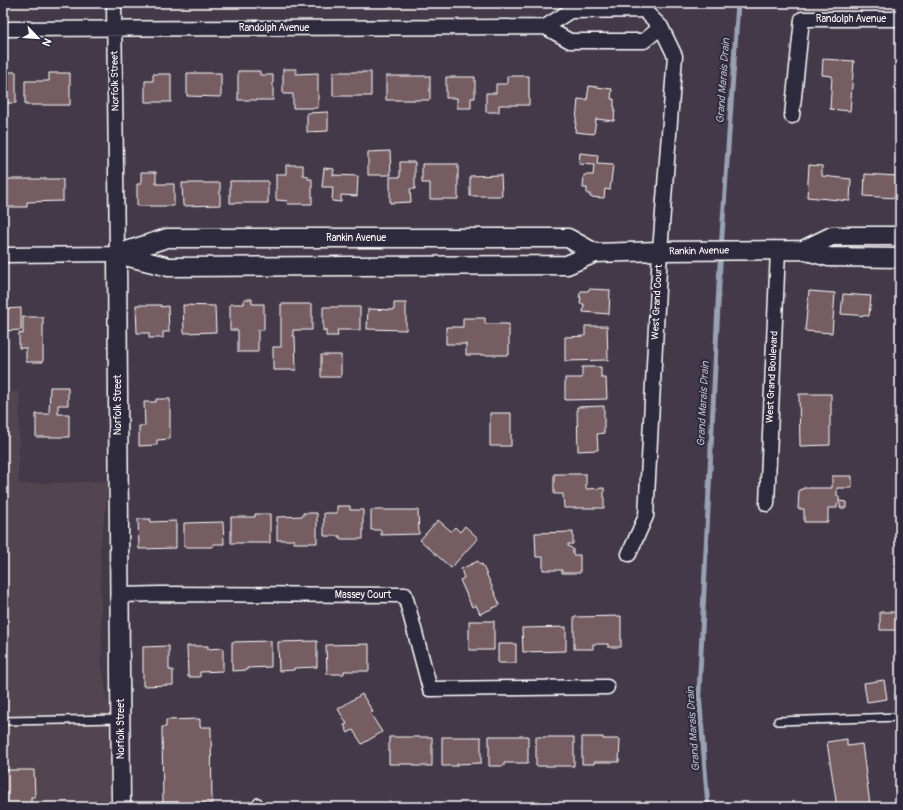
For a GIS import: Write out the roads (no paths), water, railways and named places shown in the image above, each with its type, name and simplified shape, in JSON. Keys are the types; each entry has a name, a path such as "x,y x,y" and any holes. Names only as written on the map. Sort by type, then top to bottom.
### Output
{"street":[{"name":"Norfolk Street","path":"114,3 122,807"},
{"path":"545,27 570,10 644,10 661,27"},
{"name":"Randolph Avenue","path":"792,116 802,19 900,19"},
{"name":"Randolph Avenue","path":"3,29 545,27 570,41 644,41 661,27"},
{"name":"West Grand Court","path":"629,554 646,516 669,251 675,56 661,27"},
{"name":"Rankin Avenue","path":"803,250 832,236 900,236"},
{"name":"Rankin Avenue","path":"117,254 167,238 568,238 595,253"},
{"name":"West Grand Boulevard","path":"767,504 778,250"},
{"name":"Rankin Avenue","path":"3,255 117,254 169,267 567,265 595,253 669,251 803,250 829,257 900,258"},
{"name":"Massey Court","path":"120,595 405,595 430,688 607,687"}],"lane":[{"path":"778,722 900,717"},
{"path":"3,721 121,720"}],"waterway":[{"name":"Grand Marais Drain","path":"708,807 699,693 720,264 738,3"}]}
